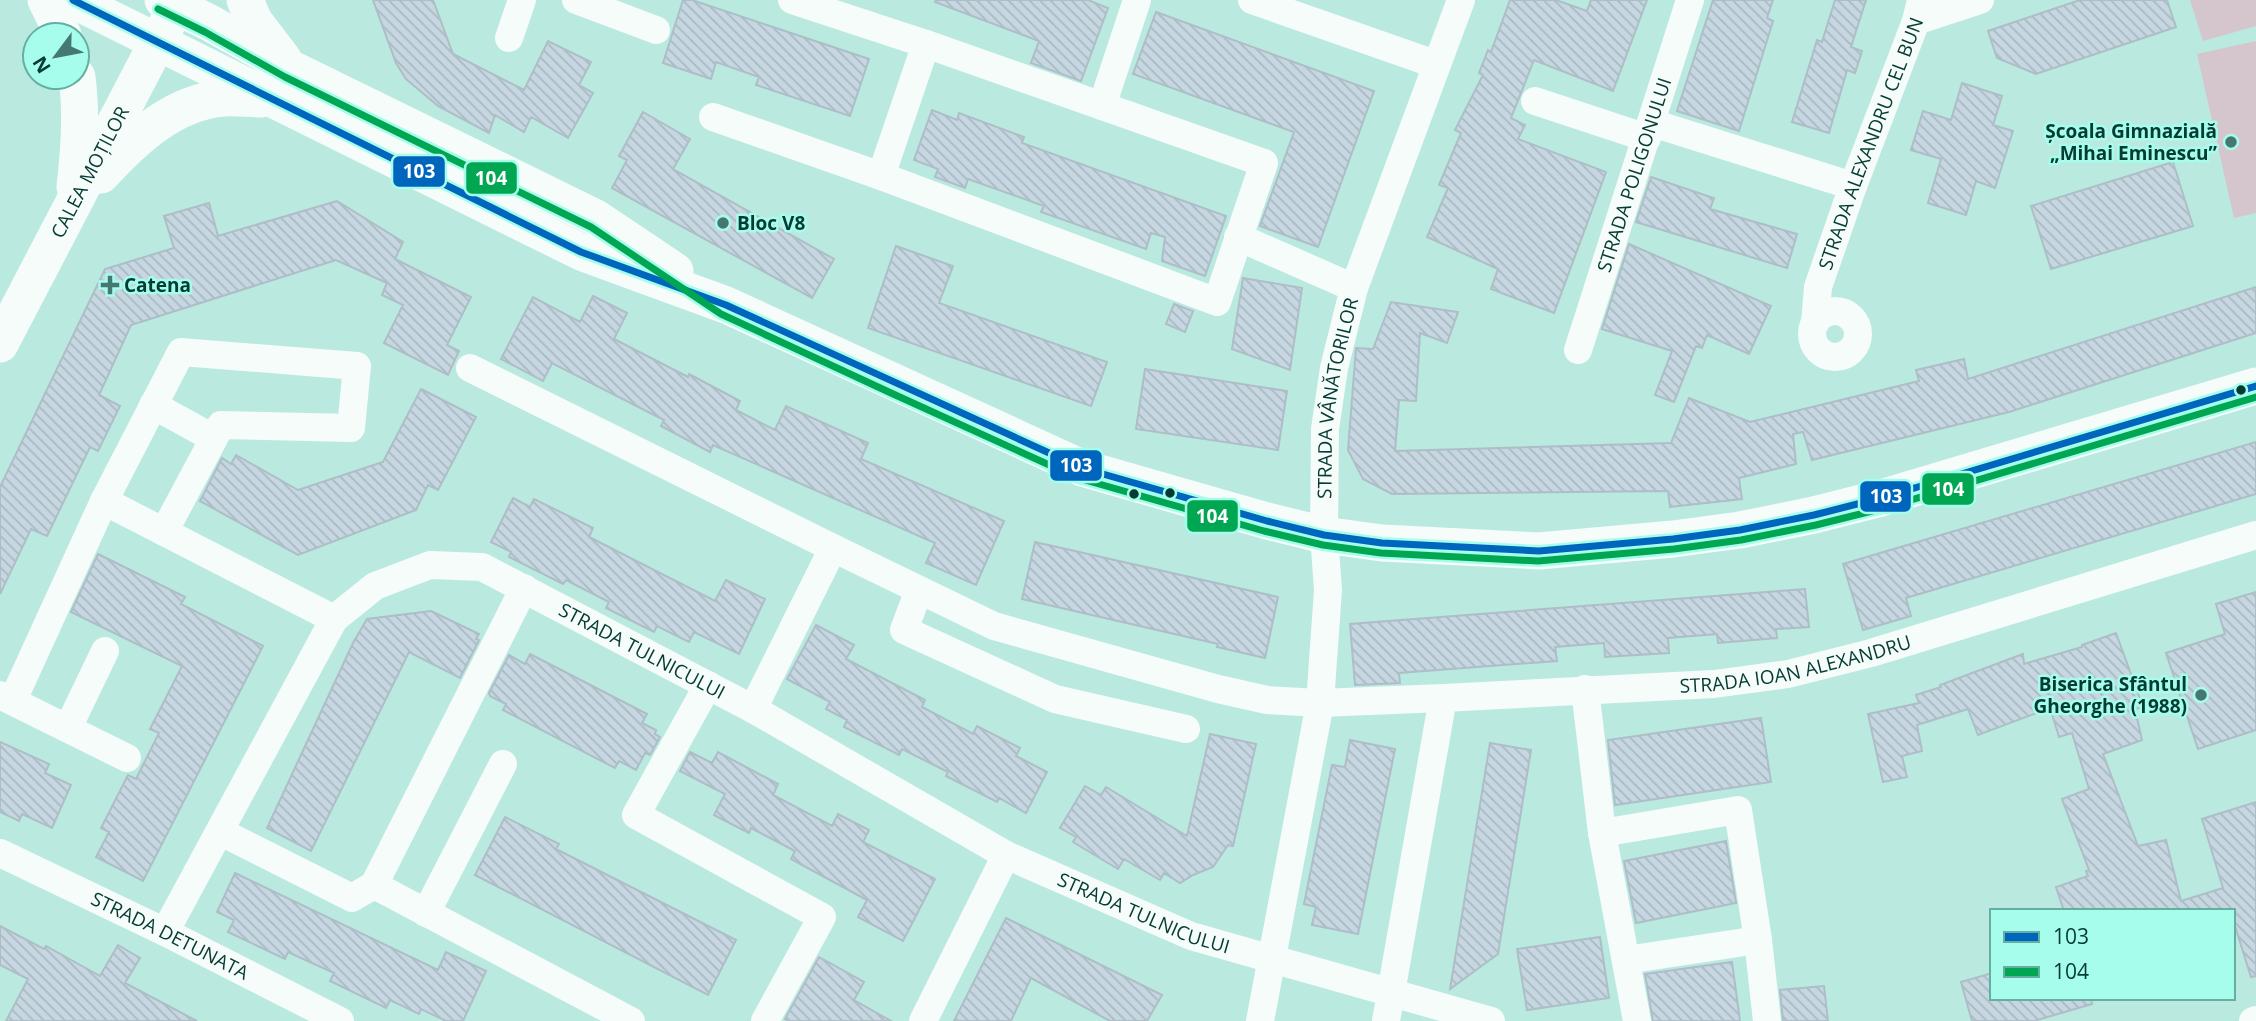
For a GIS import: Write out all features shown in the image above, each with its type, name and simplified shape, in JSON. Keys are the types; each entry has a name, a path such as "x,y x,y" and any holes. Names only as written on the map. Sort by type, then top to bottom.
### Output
{"main road":[{"path":"46,0 56,21"},
{"path":"73,0 581,252 726,305 1082,468 1324,535 1382,543 1539,551 1740,530 1814,516 1881,498 2256,386"},
{"path":"244,0 254,22 290,68"},
{"path":"172,2 290,68 596,218 726,305"},
{"name":"CALEA MOȚILOR","path":"0,344 159,42 172,2"},
{"path":"74,204 81,128 79,91"},
{"path":"74,204 139,138 186,106 224,98 272,100"}],"street":[{"path":"509,38 522,0"},
{"path":"576,0 656,30"},
{"path":"713,117 881,176 1217,302 1264,163 926,44 792,0"},
{"path":"1102,106 1137,0"},
{"path":"1252,0 1301,8 1436,64"},
{"name":"STRADA VÂNĂTORILOR","path":"1260,1021 1320,703 1328,590 1324,535 1325,429 1334,368 1354,288 1461,0"},
{"name":"STRADA POLIGONULUI","path":"1578,350 1690,0"},
{"path":"1919,10 1980,0"},
{"name":"STRADA ALEXANDRU CEL BUN","path":"1826,317 1818,287 1919,10"},
{"path":"881,176 926,44"},
{"path":"1535,101 1853,186"},
{"path":"1238,237 1354,288"},
{"path":"127,758 6,698 181,352 357,366 351,428 221,425 164,532"},
{"name":"STRADA IOAN ALEXANDRU","path":"470,368 994,626 1218,689 1267,700 1320,703 1443,698 1714,684 1788,674 1871,653 2256,534"},
{"path":"153,405 213,438"},
{"path":"104,501 334,619"},
{"path":"753,709 832,548"},
{"name":"STRADA TULNICULUI","path":"165,932 334,619 375,586 430,565 482,567 753,709 1006,855 1191,936 1491,1021"},
{"path":"221,831 352,898 374,885 524,589"},
{"path":"919,590 904,630 1055,699 1186,729"},
{"path":"68,728 106,652"},
{"path":"708,685 636,815 822,917 765,1021"},
{"path":"1585,689 1602,833 1637,1021"},
{"path":"1386,1021 1443,698"},
{"path":"426,913 503,764"},
{"path":"1602,833 1738,810 1758,940 1767,1021"},
{"name":"STRADA DETUNATA","path":"0,853 165,932 340,1021"},
{"path":"923,1021 1006,855"},
{"path":"374,885 631,1021"},
{"path":"1626,960 1758,940"}],"shaded area":[{"path":"2190,0 2256,0 2256,26 2203,41"},
{"path":"2256,41 2256,213 2234,218 2197,54"}],"building":[{"path":"373,0 433,0 453,54 524,90 548,41 591,62 579,85 593,93 568,138 531,117 524,132 495,115 489,133 438,106 406,79 396,63"},
{"path":"683,0 692,0 869,59 850,116 756,85 759,77 716,62 711,79 663,63"},
{"path":"1088,0 1108,8 1081,81 1031,63 1039,41 935,2"},
{"path":"1510,0 1556,0 1587,11 1591,0 1647,0 1613,91 1534,60 1511,118 1525,125 1518,139 1606,172 1554,313 1491,289 1498,269 1427,237 1448,188 1439,185 1461,133 1455,130 1483,75 1479,73 1488,50 1491,52"},
{"path":"1713,0 1773,0 1767,18 1773,21 1739,131 1677,111"},
{"path":"1835,0 1866,0 1851,47 1862,51 1855,73 1847,70 1829,133 1792,122 1817,40 1822,42"},
{"path":"2080,0 2167,0 2176,27 2036,74 1997,58 1988,31"},
{"path":"1156,12 1374,91 1318,247 1260,226 1294,132 1133,74"},
{"path":"1962,83 2002,96 1993,125 2013,131 1995,188 1976,181 1966,215 1928,203 1941,159 1911,150 1923,111 1951,120"},
{"path":"932,110 957,120 959,113 1024,137 1022,143 1226,216 1205,276 1162,261 1165,237 1151,233 1146,249 1041,212 1044,206 968,179 965,188 935,177 938,169 914,160"},
{"name":"Bloc V8","path":"643,112 690,139 673,169 834,259 812,298 612,188 627,160 619,156"},
{"path":"2173,162 2193,226 2051,269 2031,206"},
{"path":"1651,177 1714,198 1710,209 1797,234 1787,268 1636,222"},
{"path":"337,201 403,242 395,259 471,297 447,345 459,351 448,375 384,343 403,305 382,295 387,283 336,260 131,325 99,395 120,406 98,451 90,447 47,536 31,529 0,594 0,487 105,269 174,248 164,216 209,203 218,236"},
{"path":"1629,244 1771,306 1749,354 1707,335 1702,348 1696,346 1674,402 1655,395 1672,351 1602,329"},
{"path":"896,246 953,266 939,303 1107,362 1091,406 868,328"},
{"path":"1243,278 1302,288 1290,370 1232,349"},
{"path":"2256,287 2256,333 2009,412 1812,460 1803,432 1793,434 1796,464 1739,478 1742,499 1670,507 1668,491 1392,494 1363,479 1348,450 1356,348 1373,349 1391,302 1458,312 1447,343 1420,333 1416,401 1399,400 1395,451 1671,443 1689,398 1750,422 1919,381 1916,370 1964,359 1968,379"},
{"path":"593,296 627,313 614,339 740,401 736,410 775,430 786,406 868,443 861,459 1004,521 976,585 926,563 935,543 713,445 710,452 661,426 664,420 552,363 543,381 501,359 533,297 580,322"},
{"path":"1174,304 1193,311 1185,332 1166,324"},
{"path":"1145,369 1287,391 1278,450 1136,429"},
{"path":"421,389 476,417 438,490 428,485 416,510 298,555 200,501 222,458 231,464 236,455 298,490 383,462"},
{"path":"2256,442 2256,494 1906,598 1911,616 1863,630 1843,564"},
{"path":"513,498 530,507 534,499 593,528 589,537 715,601 726,580 765,599 739,654 694,632 689,642 657,626 654,632 606,608 609,602 566,580 563,584 509,557 511,552 491,542"},
{"path":"1035,542 1278,597 1265,658 1217,647 1218,644 1022,599"},
{"path":"98,554 185,597 181,604 263,646 143,881 96,857 109,832 101,828 128,775 136,779 159,733 150,729 182,666 71,612"},
{"path":"1805,589 1809,627 1776,629 1777,638 1718,643 1717,634 1668,638 1669,653 1605,657 1604,643 1555,647 1557,661 1399,673 1400,683 1355,685 1350,624"},
{"path":"2256,592 2256,730 2198,749 2166,653 2225,634 2216,604"},
{"path":"431,611 479,634 476,639 479,640 460,678 409,652 311,851 267,828 353,643 367,619"},
{"path":"816,625 854,645 846,659 925,700 922,707 973,734 977,726 1020,748 1016,756 1047,772 1026,813 999,798 997,802 946,776 948,772 902,749 899,755 844,727 847,720 826,709 830,702 787,679"},
{"path":"2116,633 2143,707 2135,709 2142,740 2103,754 2138,846 2166,840 2181,901 2223,888 2202,819 2256,802 2256,976 2251,977 2235,926 2235,909 2063,909 2056,887 2088,876 2086,871 2089,870 2062,799 2089,789 2072,733 2059,737 2050,708 1978,735 1968,709 1917,725 1922,751 1902,756 1907,777 1883,782 1868,714 1919,703 1916,695 2023,654 2024,664"},
{"path":"530,654 647,714 642,723 656,730 655,734 660,737 650,755 645,753 636,770 619,761 615,768 503,710 506,704 490,696 489,693 509,655 525,664"},
{"path":"1761,718 1771,782 1615,805 1608,740"},
{"path":"1210,734 1256,744 1233,846 1228,845 1213,867 1180,883 1164,873 1160,880 1124,859 1118,869 1073,842 1076,837 1060,828 1085,786 1101,795 1106,787 1187,836"},
{"path":"1350,740 1395,749 1358,934 1312,925 1316,907 1304,904 1332,765 1345,767"},
{"path":"0,742 49,764 45,773 71,785 52,828 22,814 19,821 0,812"},
{"path":"1490,743 1531,750 1498,954 1450,989"},
{"path":"690,752 712,763 718,752 778,784 773,795 832,826 838,814 869,830 863,842 935,879 903,941 858,917 867,900 791,859 795,851 751,828 749,833 714,815 725,794 680,771"},
{"path":"505,817 559,844 556,849 736,940 708,995 475,875"},
{"path":"1726,841 1736,903 1636,923 1624,861"},
{"path":"235,873 438,970 446,952 486,971 463,1021 446,1021 421,1009 419,1014 390,1000 386,1008 330,981 334,973 288,952 285,959 228,932 234,920 217,912"},
{"path":"1006,918 1162,995 1147,1021 1110,1021 1031,978 1011,1021 954,1021"},
{"path":"0,926 44,949 46,946 100,976 118,945 140,958 125,983 197,1021 6,1021 28,979 0,965"},
{"path":"1600,937 1609,998 1527,1010 1517,949"},
{"path":"819,957 864,982 854,1000 891,1021 785,1019"},
{"path":"1732,962 1740,1021 1653,1021 1645,974"},
{"path":"1990,974 1990,1000 2091,1000 2092,1004 2034,1021 1972,1021 1961,982"},
{"path":"1824,986 1828,1021 1783,1021 1780,990"}],"transit line":[{"name":"103","path":"73,0 581,252 726,305 1082,468 1324,535 1382,543 1539,551 1740,530 1881,498 2256,386"},
{"name":"104","path":"158,9 285,77 591,227 721,314 891,393 1078,478 1323,545 1381,553 1538,561 1741,540 1884,508 2256,397"}],"place":[{"name":"Școala Gimnazială „Mihai Eminescu”","path":"2231,142"},
{"name":"Bloc V8","path":"723,223"},
{"name":"Catena","path":"110,285"},
{"name":"Biserica Sfântul Gheorghe (1988)","path":"2201,695"}]}
